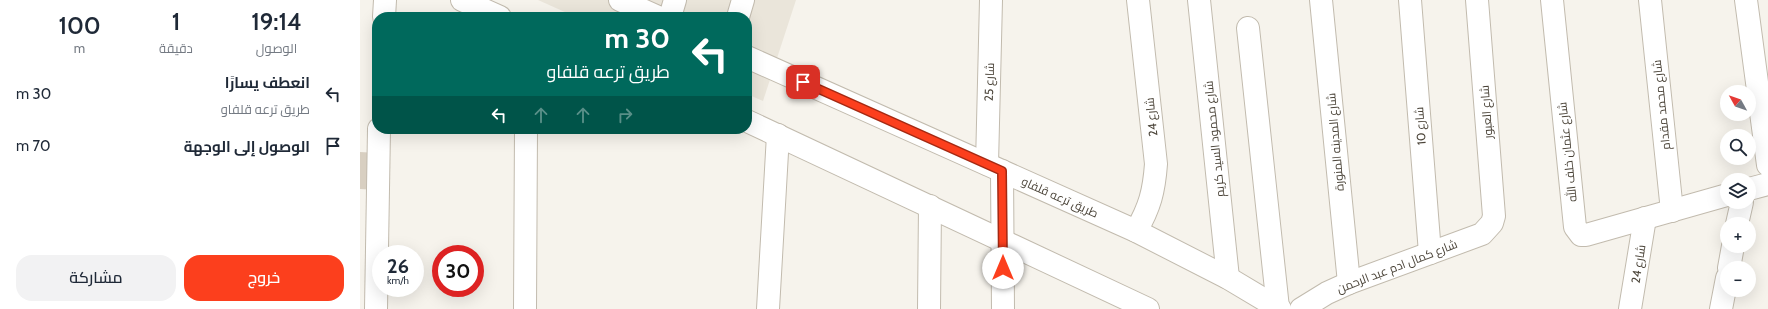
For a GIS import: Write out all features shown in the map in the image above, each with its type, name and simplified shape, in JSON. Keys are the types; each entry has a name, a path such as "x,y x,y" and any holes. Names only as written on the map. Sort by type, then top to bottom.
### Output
{"street":[{"path":"384,12 385,0"},
{"path":"462,0 489,12"},
{"path":"620,0 647,12"},
{"path":"671,12 675,0"},
{"path":"739,12 743,0"},
{"name":"شارع 25","path":"991,0 995,167 1003,240 1003,309"},
{"name":"شارع 24","path":"1136,231 1147,212 1152,194 1156,164 1138,0"},
{"name":"شارع محمود السيد كريم","path":"1199,0 1228,278"},
{"name":"شارع المدينه المنورة","path":"1322,0 1348,283"},
{"name":"شارع 10","path":"1410,0 1430,253"},
{"name":"شارع العبور","path":"1478,0 1493,208 1492,223"},
{"name":"شارع عثمان خلف الله","path":"1552,0 1575,227 1581,235 1586,236 1645,218"},
{"name":"شارع محمد مقدام","path":"1650,0 1672,211"},
{"path":"1746,0 1759,31 1768,165"},
{"path":"1248,28 1279,308"},
{"name":"طريق ترعه قلفاو","path":"752,59 1136,231 1228,278 1279,308"},
{"path":"752,124 778,134 1148,309"},
{"path":"376,309 380,134"},
{"path":"525,309 526,134"},
{"path":"768,309 778,134"},
{"path":"1756,187 1768,184"},
{"path":"1645,218 1720,197"},
{"path":"929,309 930,206"},
{"name":"شارع 24","path":"1630,309 1645,218"},
{"name":"شارع كمال ادم عبد الرحمن","path":"1301,309 1348,283 1482,234 1492,223"},
{"path":"1721,309 1723,297"}],"shaded area":[{"path":"538,0 796,0 763,101 752,96 752,12 565,12"}],"building":[{"path":"360,152 378,153 376,190 360,189"}],"route":[{"path":"803,82 1002,171 1003,268"}]}
